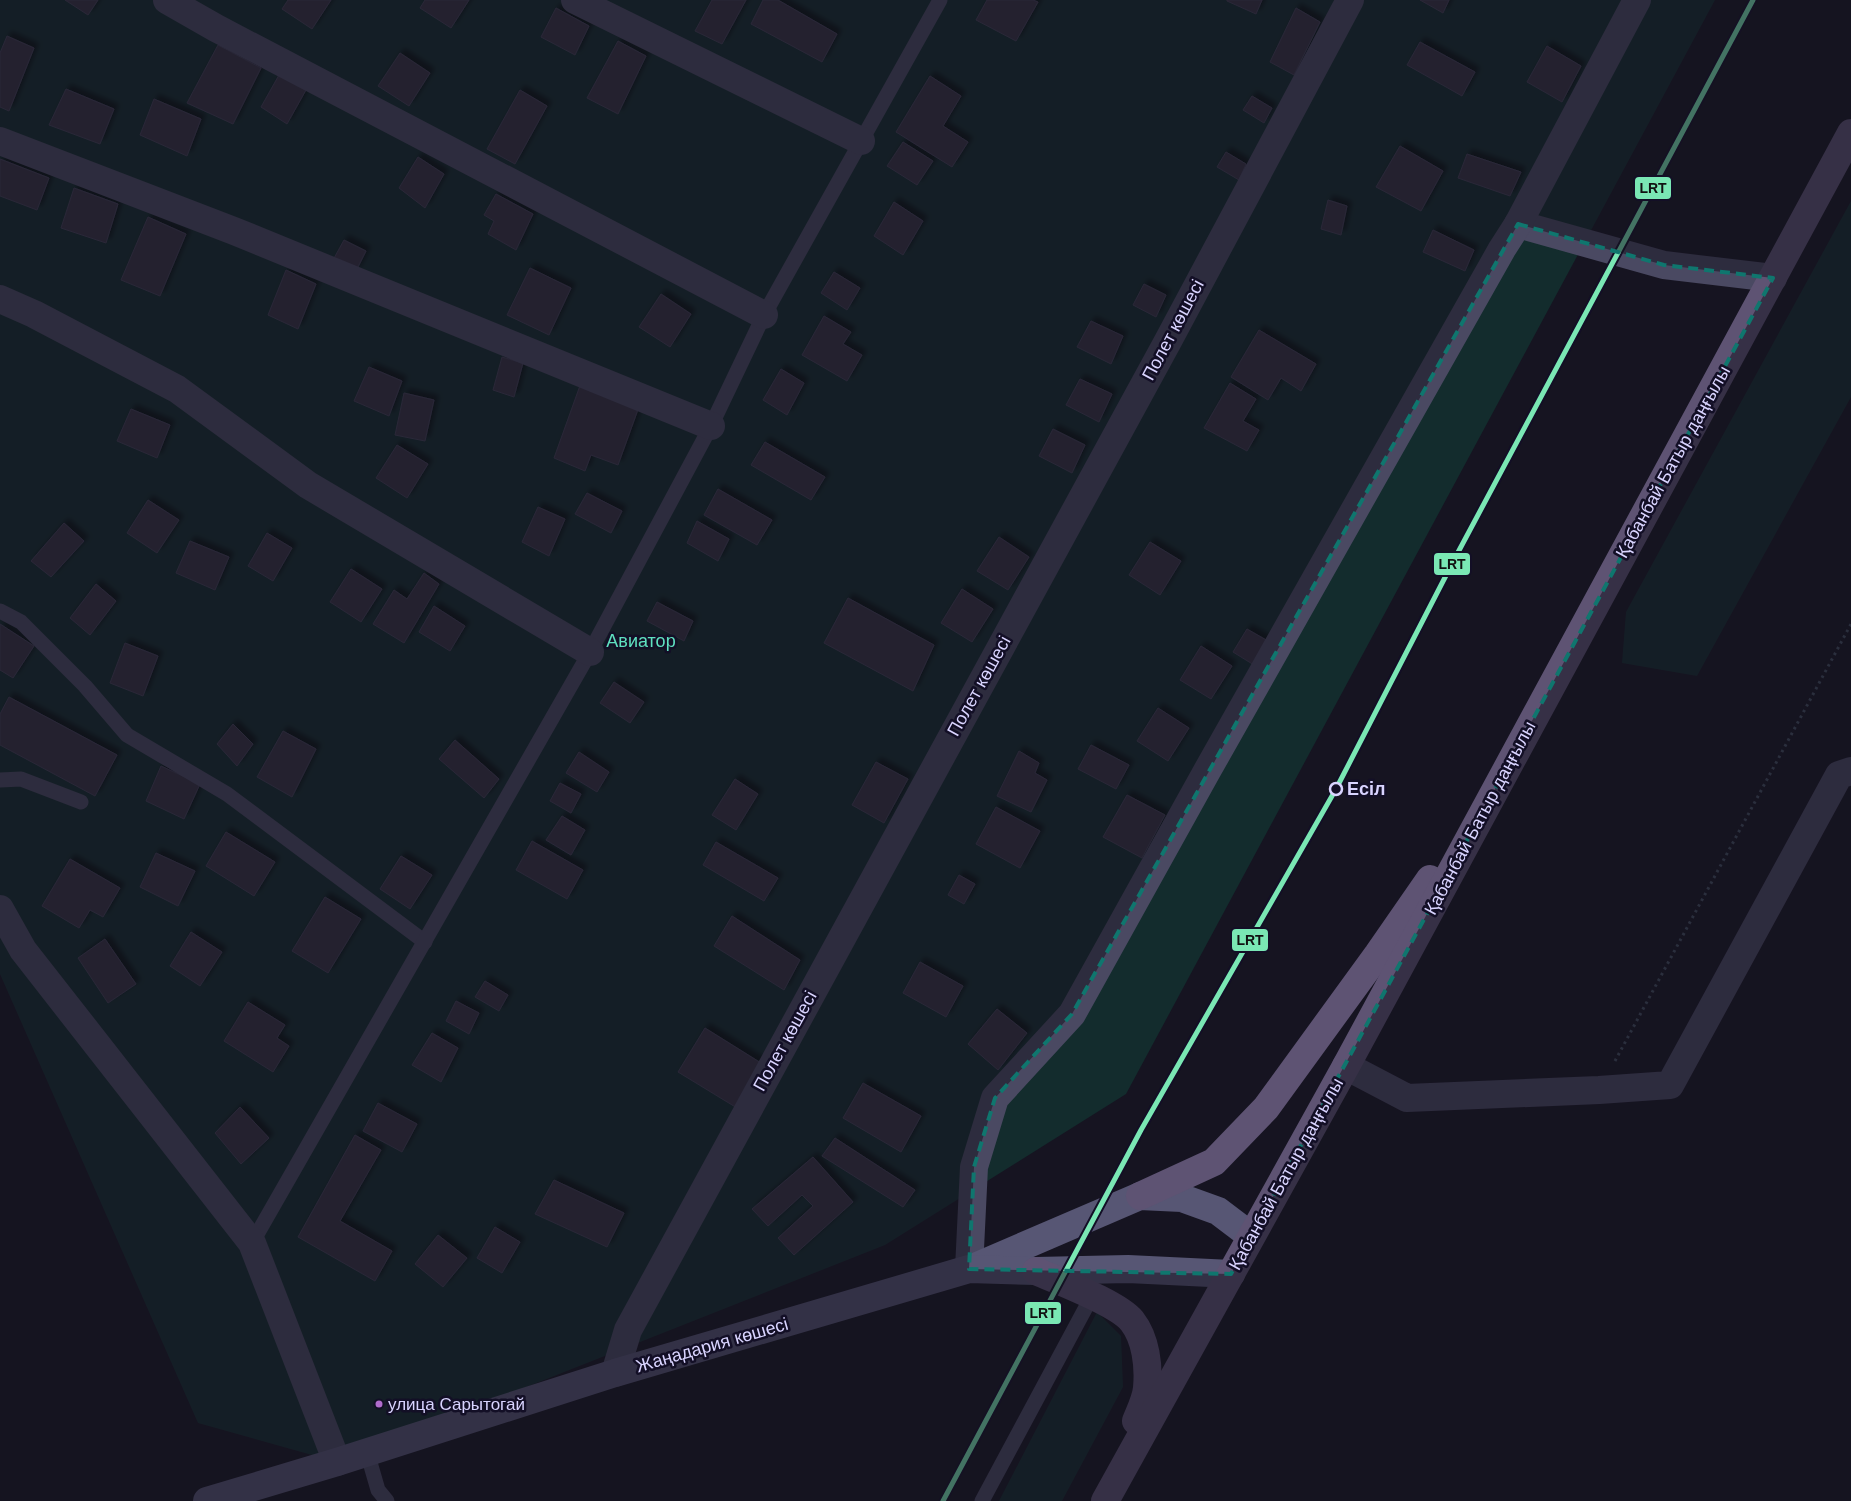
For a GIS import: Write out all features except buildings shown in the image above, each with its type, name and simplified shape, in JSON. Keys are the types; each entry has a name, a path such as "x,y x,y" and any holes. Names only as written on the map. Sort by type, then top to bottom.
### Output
{"main road":[{"name":"Қабанбай Батыр даңғылы","path":"1111,1489 1346,1066 1851,134"},
{"path":"1140,1196 1214,1162 1266,1108 1378,954 1507,767"},
{"path":"1036,1271 1118,1308 1132,1321 1141,1338 1146,1353 1147,1389 1111,1489"}],"street":[{"path":"167,0 243,42 764,315"},
{"path":"575,0 861,141"},
{"name":"Полет көшесі","path":"616,1373 628,1330 1168,341 1350,0"},
{"path":"1251,1236 1218,1211 1182,1198 1140,1196 969,1269 974,1167 995,1098 1072,1014 1212,762 1518,224 1637,0"},
{"path":"0,141 234,231 711,426"},
{"path":"1518,224 1664,265 1773,278"},
{"path":"0,299 34,314 177,388 308,485 590,652"},
{"path":"1346,1066 1407,1098 1670,1085 1839,775 1851,771"},
{"path":"0,909 23,950 252,1243 337,1462"},
{"name":"Жаңадария көшесі","path":"206,1501 337,1462 616,1373 969,1269 1036,1271 1128,1270 1231,1274"}],"lane":[{"path":"252,1243 590,652 711,426 764,315 940,0"},
{"path":"0,611 28,628 85,686 127,735 227,794 425,942"},
{"path":"0,780 21,779 81,802"},
{"path":"982,1501 1092,1296"},
{"path":"366,1452 378,1490 387,1501"}],"path":[{"path":"1599,1090 1851,624"}],"highlighted area":[{"path":"1518,224 1664,265 1773,278 1231,1274 969,1269 974,1167 995,1098 1072,1014"}],"green space":[{"name":"Авиатор","path":"0,0 1715,0 1126,1094 885,1245 337,1462 198,1423 0,974"},
{"path":"1851,201 1851,397 1697,676 1622,663 1626,612"},
{"path":"1097,1312 1121,1336 1123,1387 1062,1501 999,1501"}],"transit line":[{"name":"LRT","path":"943,1501 1141,1130 1336,789 1455,558 1753,0"}],"place":[{"name":"Есіл","path":"1336,789"},
{"name":"улица Сарытогай","path":"379,1404"}]}
